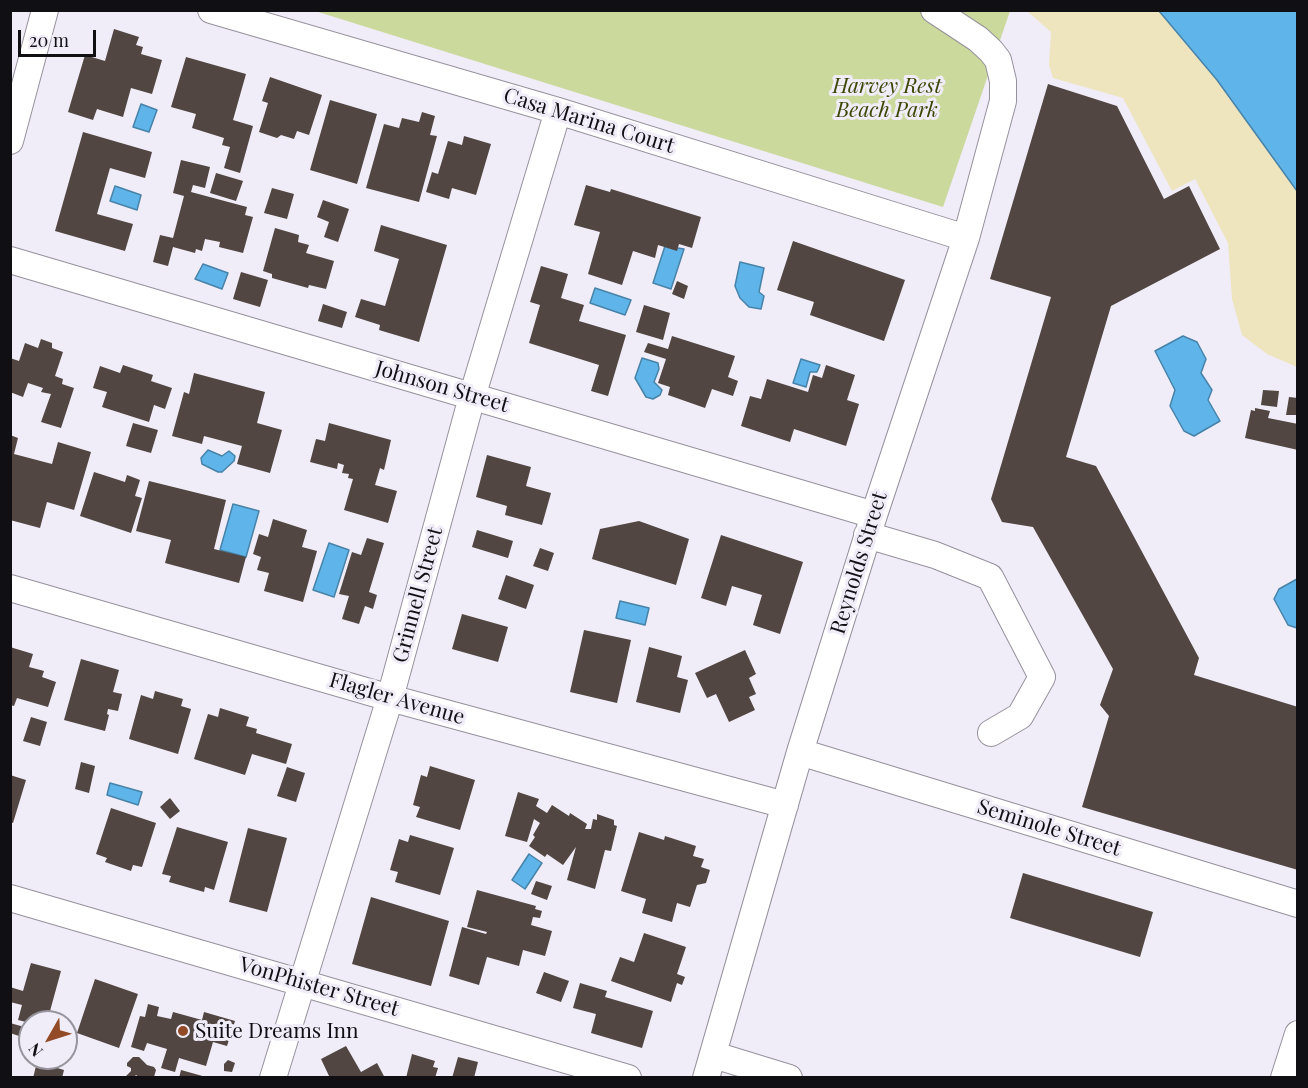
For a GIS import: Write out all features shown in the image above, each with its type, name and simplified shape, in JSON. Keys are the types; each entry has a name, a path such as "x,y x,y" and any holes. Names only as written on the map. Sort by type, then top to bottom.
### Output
{"street":[{"path":"10,141 45,10"},
{"name":"Casa Marina Court","path":"210,10 558,111 966,238"},
{"name":"Reynolds Street","path":"710,1066 800,752 871,525 966,238 1003,101 1003,81 998,60 978,39 934,10"},
{"name":"Grinnell Street","path":"273,1077 390,698 472,396 558,111"},
{"name":"Johnson Street","path":"10,260 472,396 871,525 935,555 990,577 1042,677 1020,716 991,733"},
{"name":"Flagler Avenue","path":"10,588 390,698 785,805"},
{"name":"Seminole Street","path":"800,752 1298,904"},
{"name":"VonPhister Street","path":"10,898 628,1077"},
{"path":"1284,1077 1298,1035"},
{"path":"710,1066 789,1077"}],"green space":[{"name":"Harvey Rest Beach Park","path":"315,11 1010,11 943,207"}],"sand":[{"path":"1027,11 1159,11 1217,80 1297,191 1297,367 1267,354 1242,335 1232,299 1228,243 1195,179 1172,191 1123,98 1053,78 1049,65 1051,32"}],"water":[{"path":"1159,11 1297,11 1297,191 1217,80"},
{"path":"141,104 157,110 149,132 133,127"},
{"path":"115,186 141,195 137,210 110,201"},
{"path":"665,246 684,249 671,289 653,283"},
{"path":"740,262 764,268 759,292 764,296 761,309 749,307 740,298 735,286"},
{"path":"203,264 228,273 222,289 195,279"},
{"path":"595,288 631,300 625,315 590,303"},
{"path":"1183,336 1197,342 1206,359 1201,373 1212,390 1208,400 1220,421 1194,436 1184,431 1170,406 1175,390 1155,351"},
{"path":"642,358 658,363 659,369 654,382 662,390 660,395 653,399 646,397 635,378"},
{"path":"801,359 820,365 817,372 810,372 806,387 793,383"},
{"path":"208,450 222,456 229,451 235,456 234,461 222,472 218,472 202,464 201,458"},
{"path":"233,504 259,511 246,557 220,550"},
{"path":"329,543 349,550 334,597 313,590"},
{"path":"1297,579 1297,628 1288,625 1274,599 1279,589"},
{"path":"620,601 649,608 645,625 616,618"},
{"path":"110,783 142,792 138,805 107,795"},
{"path":"529,854 542,863 525,889 512,880"}],"building":[{"path":"114,29 139,37 136,45 143,47 141,54 162,60 152,94 131,88 123,117 97,109 93,120 68,112 85,55 105,61"},
{"path":"186,57 246,74 233,120 253,126 240,173 224,168 230,147 222,145 224,138 192,128 196,114 171,107"},
{"path":"270,77 322,95 309,135 297,131 294,139 281,135 277,138 259,132 268,103 262,101"},
{"path":"1048,84 1117,106 1164,199 1189,186 1220,249 1111,306 1066,457 1096,466 1199,658 1194,675 1298,707 1298,870 1082,807 1109,716 1100,705 1113,669 1033,527 1002,522 991,499 1051,297 990,279"},
{"path":"330,100 377,114 357,184 310,170"},
{"path":"422,112 435,116 430,135 437,136 419,202 366,188 384,124 399,128 402,118 419,122"},
{"path":"83,132 152,152 145,178 110,168 97,214 133,224 125,251 55,231"},
{"path":"464,136 491,144 476,195 452,188 449,199 426,192 432,172 438,174 448,141 462,145"},
{"path":"181,160 210,167 205,188 193,185 191,192 247,207 245,215 253,217 243,253 219,247 220,242 205,239 202,251 196,249 195,253 173,247 168,266 153,262 160,235 173,238 184,196 173,193"},
{"path":"216,173 243,181 236,201 210,193"},
{"path":"586,185 610,192 611,189 701,217 692,248 679,244 677,251 658,245 655,258 633,251 622,285 588,274 600,232 574,225"},
{"path":"272,188 294,194 287,219 264,213"},
{"path":"323,200 349,209 338,242 324,237 329,222 317,217"},
{"path":"381,225 447,245 419,342 379,330 380,325 355,317 361,299 385,306 399,259 374,251"},
{"path":"275,228 299,235 298,242 309,245 306,253 334,261 326,289 309,285 308,288 272,278 272,274 263,271"},
{"path":"793,241 905,280 884,341 810,315 814,302 777,290"},
{"path":"541,266 568,274 561,298 584,305 579,321 626,335 608,396 591,391 599,365 529,343 540,305 530,302"},
{"path":"241,272 268,280 260,307 233,299"},
{"path":"677,281 688,286 684,299 672,294"},
{"path":"323,304 347,312 342,328 318,321"},
{"path":"644,305 670,313 663,340 636,332"},
{"path":"672,336 735,356 728,377 738,381 733,396 712,389 705,408 668,395 670,387 658,383 666,359 644,352 648,343 668,349"},
{"path":"41,339 52,343 52,348 63,352 55,376 63,379 62,384 74,388 61,428 41,422 51,394 41,392 43,388 28,383 23,397 10,392 10,358 19,361 25,343 38,348"},
{"path":"123,365 153,375 151,381 172,388 165,409 154,405 149,422 102,407 107,392 93,388 100,366 120,373"},
{"path":"826,365 855,375 847,400 859,404 846,446 794,429 790,442 741,426 750,396 761,399 767,379 808,392 813,375 822,378"},
{"path":"194,373 265,392 257,423 282,430 270,473 237,464 242,446 204,436 202,444 172,436 184,392 189,394"},
{"path":"1263,390 1279,391 1277,407 1261,405"},
{"path":"1289,397 1298,398 1298,415 1286,415"},
{"path":"1255,408 1270,411 1268,418 1298,424 1298,450 1245,438 1251,410 1255,411"},
{"path":"133,423 158,430 151,453 126,446"},
{"path":"329,423 391,440 384,470 380,468 375,485 397,491 388,523 344,510 353,479 348,478 349,474 342,473 344,465 338,463 337,469 310,462 316,439 325,441"},
{"path":"10,435 18,438 14,454 52,464 58,442 91,452 74,510 47,502 40,528 10,520"},
{"path":"487,455 531,467 526,486 551,493 542,525 505,515 507,506 476,497"},
{"path":"94,472 125,482 127,475 140,480 135,496 142,498 131,533 80,516"},
{"path":"149,481 226,500 214,549 246,557 239,583 165,563 171,540 136,531"},
{"path":"273,519 307,530 302,547 317,551 303,602 264,591 269,573 257,570 261,557 253,554 259,534 268,537"},
{"path":"639,521 689,539 676,585 592,559 600,529"},
{"path":"477,530 513,541 508,558 472,547"},
{"path":"721,535 803,562 780,634 753,625 762,595 732,586 726,606 701,598"},
{"path":"367,538 384,543 369,592 377,595 373,609 365,606 359,624 342,619 349,596 339,594 352,552 361,555"},
{"path":"540,548 554,553 548,571 533,566"},
{"path":"506,575 534,585 526,609 498,599"},
{"path":"462,614 508,627 498,662 452,649"},
{"path":"584,630 631,640 617,703 570,692"},
{"path":"10,647 33,654 29,667 44,671 42,677 56,682 48,707 17,698 14,706 10,705"},
{"path":"649,647 682,656 677,677 688,680 680,713 636,702"},
{"path":"745,650 756,674 749,678 756,694 749,697 755,710 729,722 716,694 707,698 695,673"},
{"path":"81,659 119,670 113,692 122,694 118,711 108,709 107,714 109,715 105,731 64,720"},
{"path":"155,691 183,699 181,706 191,709 178,754 129,739 141,695 153,699"},
{"path":"220,708 249,717 246,726 257,729 256,733 292,744 286,764 252,754 245,775 194,759 208,714 218,717"},
{"path":"31,717 47,722 40,746 23,741"},
{"path":"81,762 95,766 89,793 75,789"},
{"path":"430,766 475,780 460,830 416,817 420,807 413,805 421,775 427,777"},
{"path":"287,767 305,773 296,802 277,796"},
{"path":"10,775 26,780 13,823 10,822"},
{"path":"518,792 539,799 536,806 547,813 552,805 569,816 570,813 587,824 585,829 591,829 593,819 597,820 597,814 614,820 614,825 617,826 611,851 605,850 595,889 567,880 576,847 563,865 529,846 540,823 534,819 527,842 505,836"},
{"path":"170,798 180,811 170,819 160,807"},
{"path":"111,808 156,823 142,867 133,865 131,871 105,862 107,858 96,854"},
{"path":"177,827 228,842 214,890 205,887 204,892 169,882 171,876 162,874"},
{"path":"248,828 287,838 267,912 229,902"},
{"path":"639,832 664,840 665,836 696,846 693,856 704,859 701,867 710,870 706,883 697,885 690,907 677,903 672,922 642,913 646,899 621,891"},
{"path":"410,835 454,848 440,895 395,882 398,872 390,870 399,839 408,842"},
{"path":"1023,873 1153,912 1140,957 1010,918"},
{"path":"536,881 552,886 547,900 531,894"},
{"path":"477,890 536,906 535,909 542,911 540,918 533,917 531,925 552,931 545,956 523,950 519,966 487,957 479,985 449,976 462,927 486,934 487,932 467,927"},
{"path":"371,897 449,921 431,986 352,964"},
{"path":"644,933 686,947 677,974 685,977 682,985 677,983 671,1002 611,981 620,957 634,962"},
{"path":"31,963 61,971 50,1010 21,1010 22,1005 10,1002 10,987 23,991"},
{"path":"544,972 569,981 561,1002 536,993"},
{"path":"95,979 138,994 119,1048 78,1033"},
{"path":"580,983 607,991 605,997 653,1011 642,1048 591,1033 596,1014 573,1008"},
{"name":"Suite Dreams Inn","path":"148,1004 159,1007 157,1016 171,1019 173,1012 202,1020 204,1012 235,1021 227,1046 213,1042 206,1066 179,1058 175,1072 161,1068 167,1049 147,1043 144,1051 131,1047 140,1016 145,1017"},
{"path":"10,1023 18,1025 18,1036 10,1033"},
{"path":"346,1046 361,1072 377,1063 385,1078 330,1078 321,1059"},
{"path":"412,1054 435,1061 433,1067 438,1068 435,1078 406,1078"},
{"name":"Suite Dreams Inn","path":"133,1057 139,1057 147,1065 154,1067 156,1070 154,1077 140,1078 136,1075 128,1078 126,1076 131,1068 127,1066 127,1063"},
{"path":"458,1057 478,1062 474,1078 452,1078"},
{"name":"Suite Dreams Inn","path":"228,1060 235,1063 232,1072 224,1071 224,1064"},
{"path":"35,1070 64,1070 62,1078 33,1078"},
{"name":"Suite Dreams Inn","path":"181,1070 206,1077 206,1078 179,1078"}],"place":[{"name":"Suite Dreams Inn","path":"183,1031"}]}
